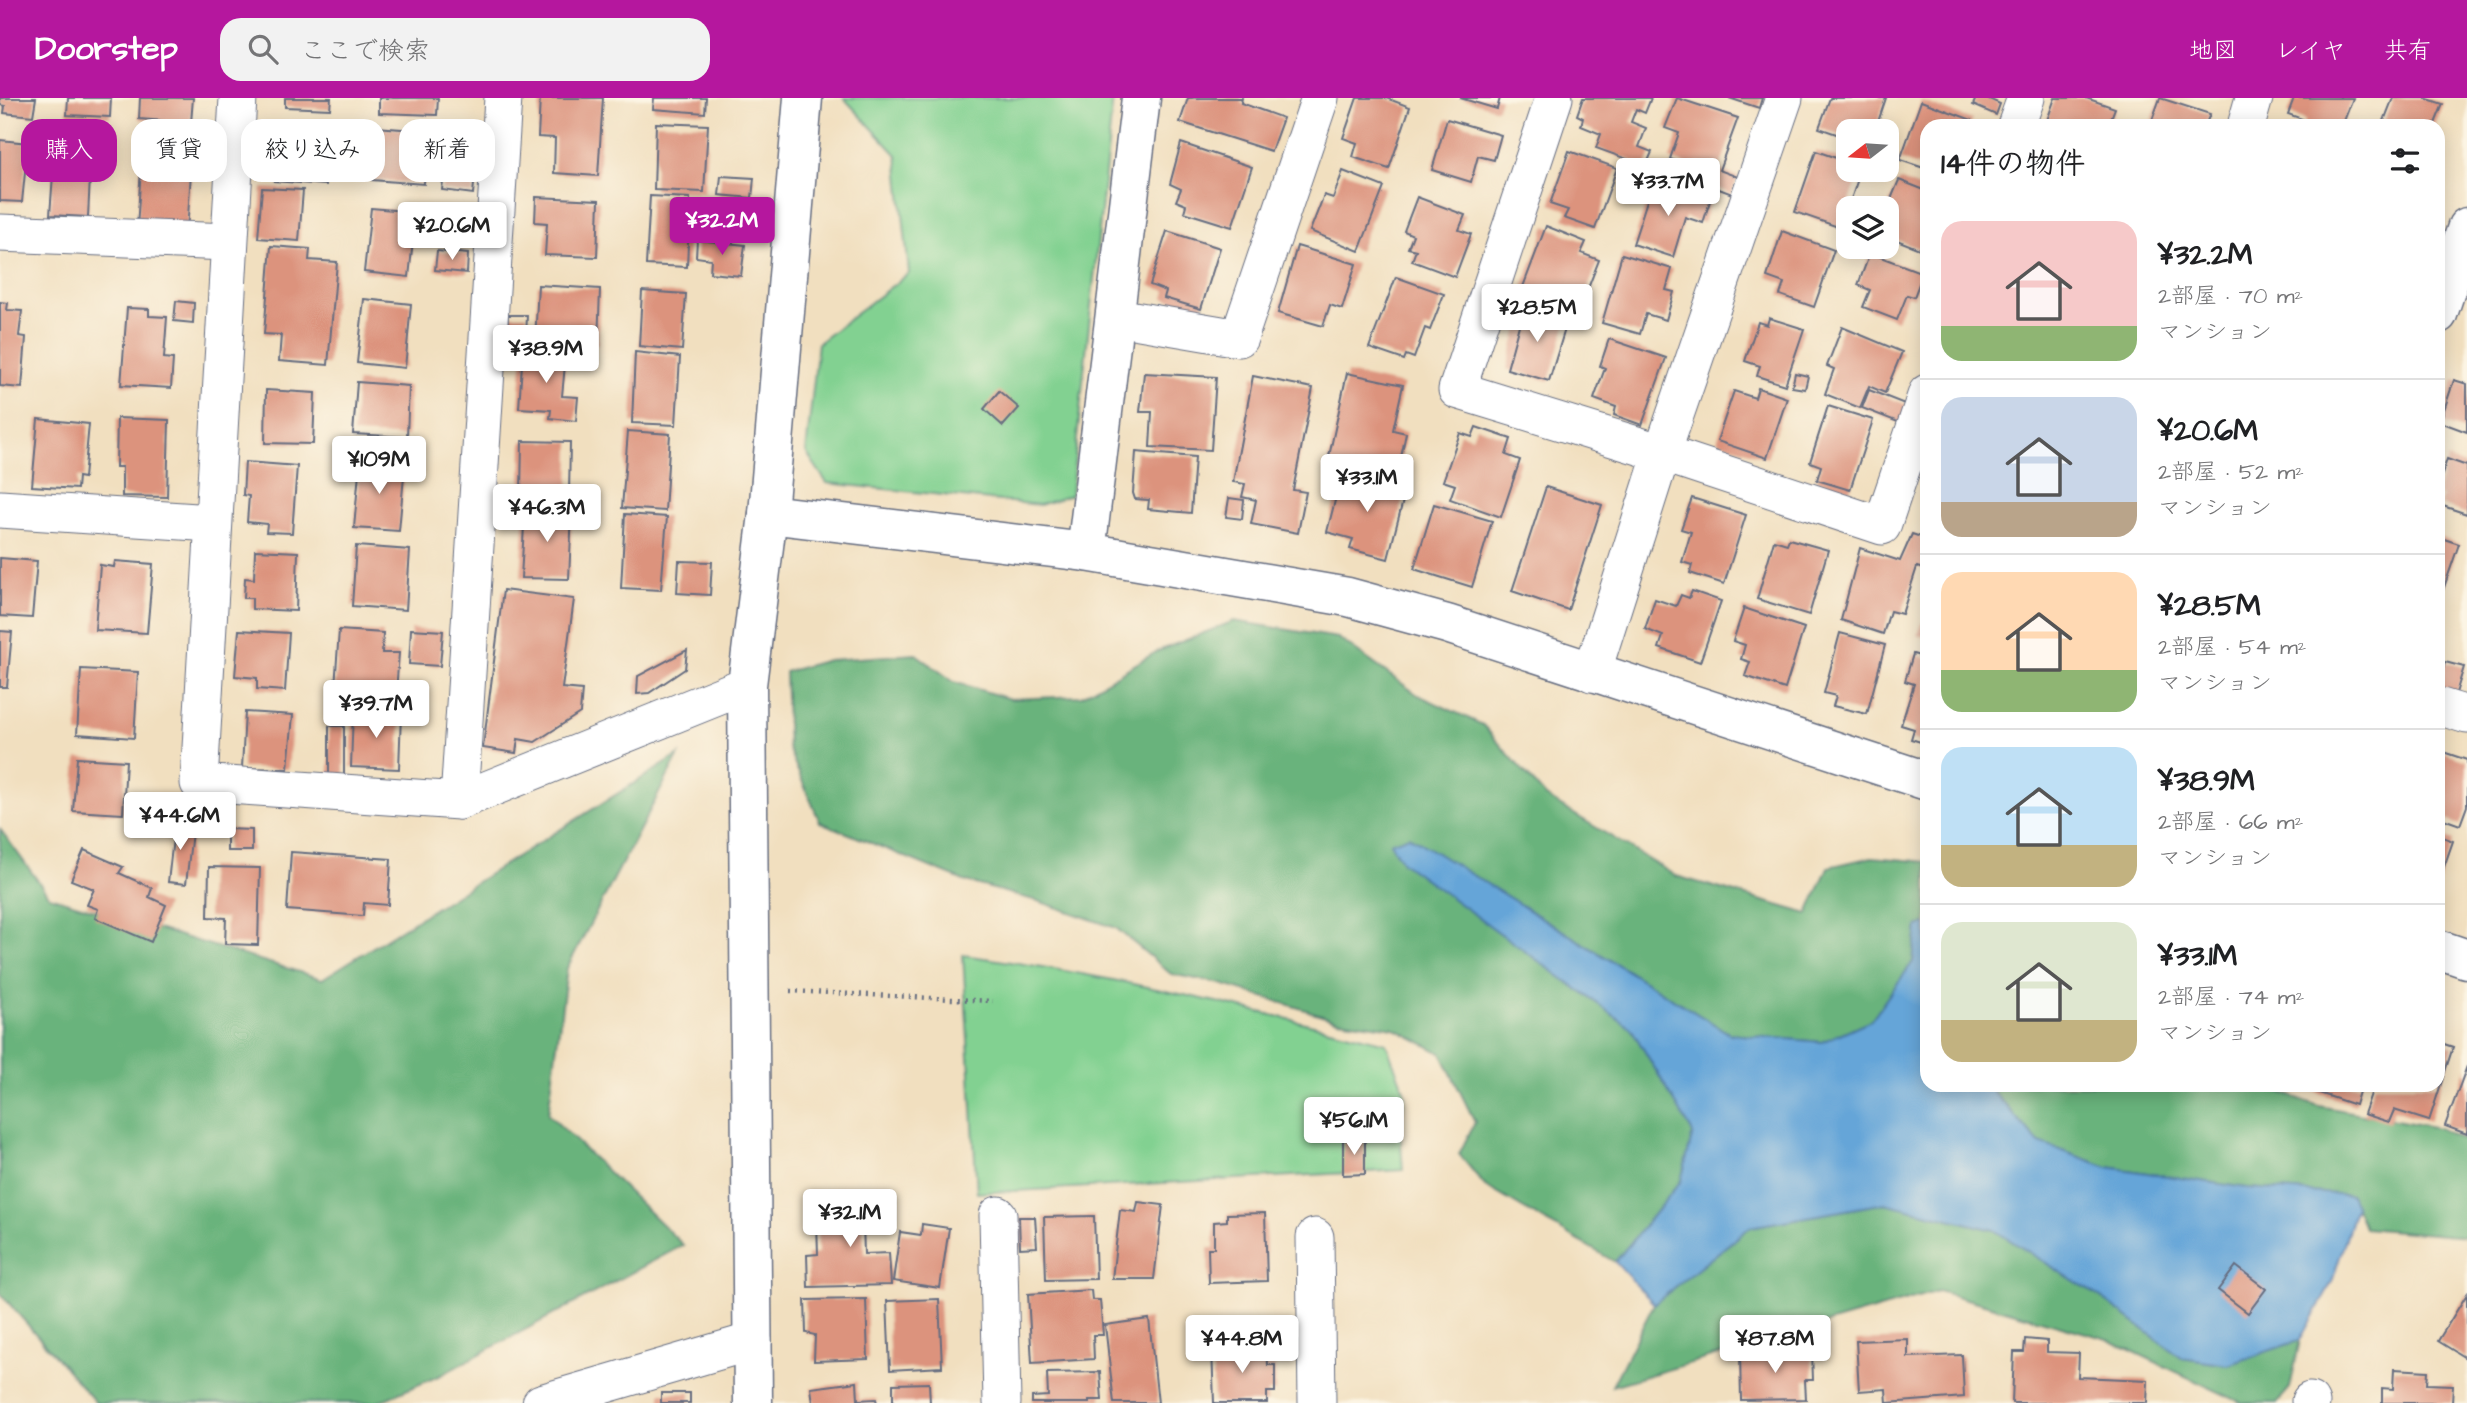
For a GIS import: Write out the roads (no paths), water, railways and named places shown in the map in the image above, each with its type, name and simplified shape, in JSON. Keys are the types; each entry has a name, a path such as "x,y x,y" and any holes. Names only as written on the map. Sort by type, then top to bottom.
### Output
{"street":[{"path":"238,98 199,783 459,801 747,685"},
{"path":"459,801 503,98"},
{"path":"753,1403 747,685 768,514 803,98"},
{"path":"1086,552 1141,98"},
{"path":"1116,317 1239,338 1320,98"},
{"path":"1554,98 1457,390 1662,453 1882,526 1920,414"},
{"path":"1592,673 1662,453 1784,98"},
{"path":"2019,119 2026,98"},
{"path":"2248,119 2254,98"},
{"path":"2445,293 2467,227"},
{"path":"0,233 229,242"},
{"path":"0,509 212,523"},
{"path":"768,514 1086,552 1348,597 1447,624 1920,779"},
{"path":"2445,708 2467,715"},
{"path":"2445,951 2467,959"},
{"path":"998,1215 1002,1403"},
{"path":"1315,1237 1318,1403"},
{"path":"541,1403 754,1341"}],"water":[{"path":"1409,836 1730,1034 1822,1042 1871,1020 1913,962 1917,927 1920,926 1920,1092 1993,1092 2039,1143 2108,1167 2247,1188 2351,1195 2356,1206 2332,1282 2300,1340 2228,1365 2182,1358 2103,1299 1994,1230 1885,1203 1750,1227 1654,1304 1615,1262 1681,1181 1693,1133 1631,1028 1402,862 1390,843"}]}
